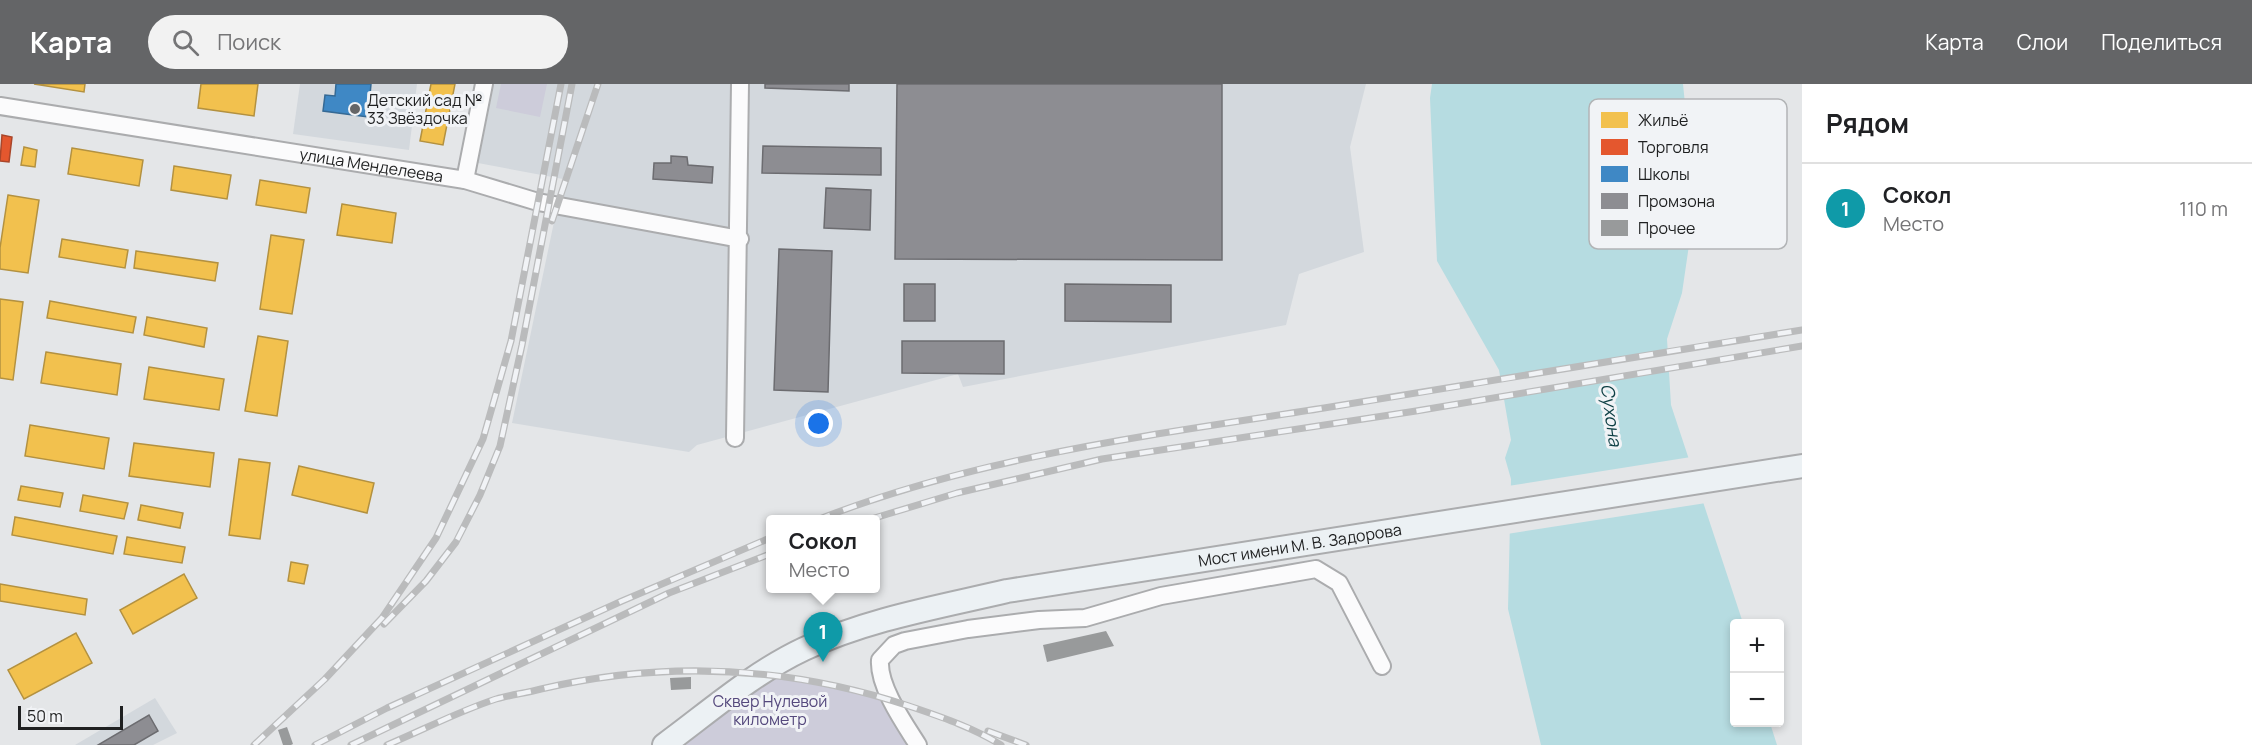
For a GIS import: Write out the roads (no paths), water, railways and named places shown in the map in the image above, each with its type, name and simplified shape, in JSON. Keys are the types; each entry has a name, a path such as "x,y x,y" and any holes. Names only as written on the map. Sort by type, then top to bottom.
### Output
{"main road":[{"name":"Мост имени М. В. Задорова","path":"664,745 761,673 803,650 840,634 880,622 1007,591 1802,466"}],"street":[{"path":"465,180 484,84"},
{"path":"735,438 740,239 740,84"},
{"name":"улица Менделеева","path":"0,106 465,180 538,202 740,239"},
{"path":"918,745 892,701 879,668 880,660 894,645 915,639 1040,620 1085,618 1161,596 1316,568 1339,583 1382,666"}],"water":[{"name":"Сухона","path":"1432,84 1683,84 1684,99 1589,99 1589,249 1688,249 1682,293 1667,339 1671,405 1742,619 1730,619 1730,727 1771,727 1777,745 1541,745 1508,609 1511,479 1505,458 1511,440 1499,370 1437,261 1430,98"}],"railway":[{"path":"254,745 325,679 382,618 436,538 483,439 511,341 561,84"},
{"path":"384,624 426,581 456,542 480,495 500,446 522,345 572,84"},
{"path":"552,221 598,84"},
{"path":"831,515 941,479 1067,450 1802,330"},
{"path":"880,516 957,493 1102,459 1416,411 1802,346"},
{"path":"315,745 387,708 622,601 766,540"},
{"path":"351,745 669,593 766,556"},
{"path":"387,745 468,709 501,698 587,680 680,671 772,675 818,682 864,693 945,718 1001,745"},
{"path":"988,731 1026,745"}],"place":[{"name":"Детский сад № 33 Звёздочка","path":"355,109"},
{"name":"Сокол","path":"823,662"}],"park label":[{"name":"Сквер Нулевой километр","path":"770,710"}]}
